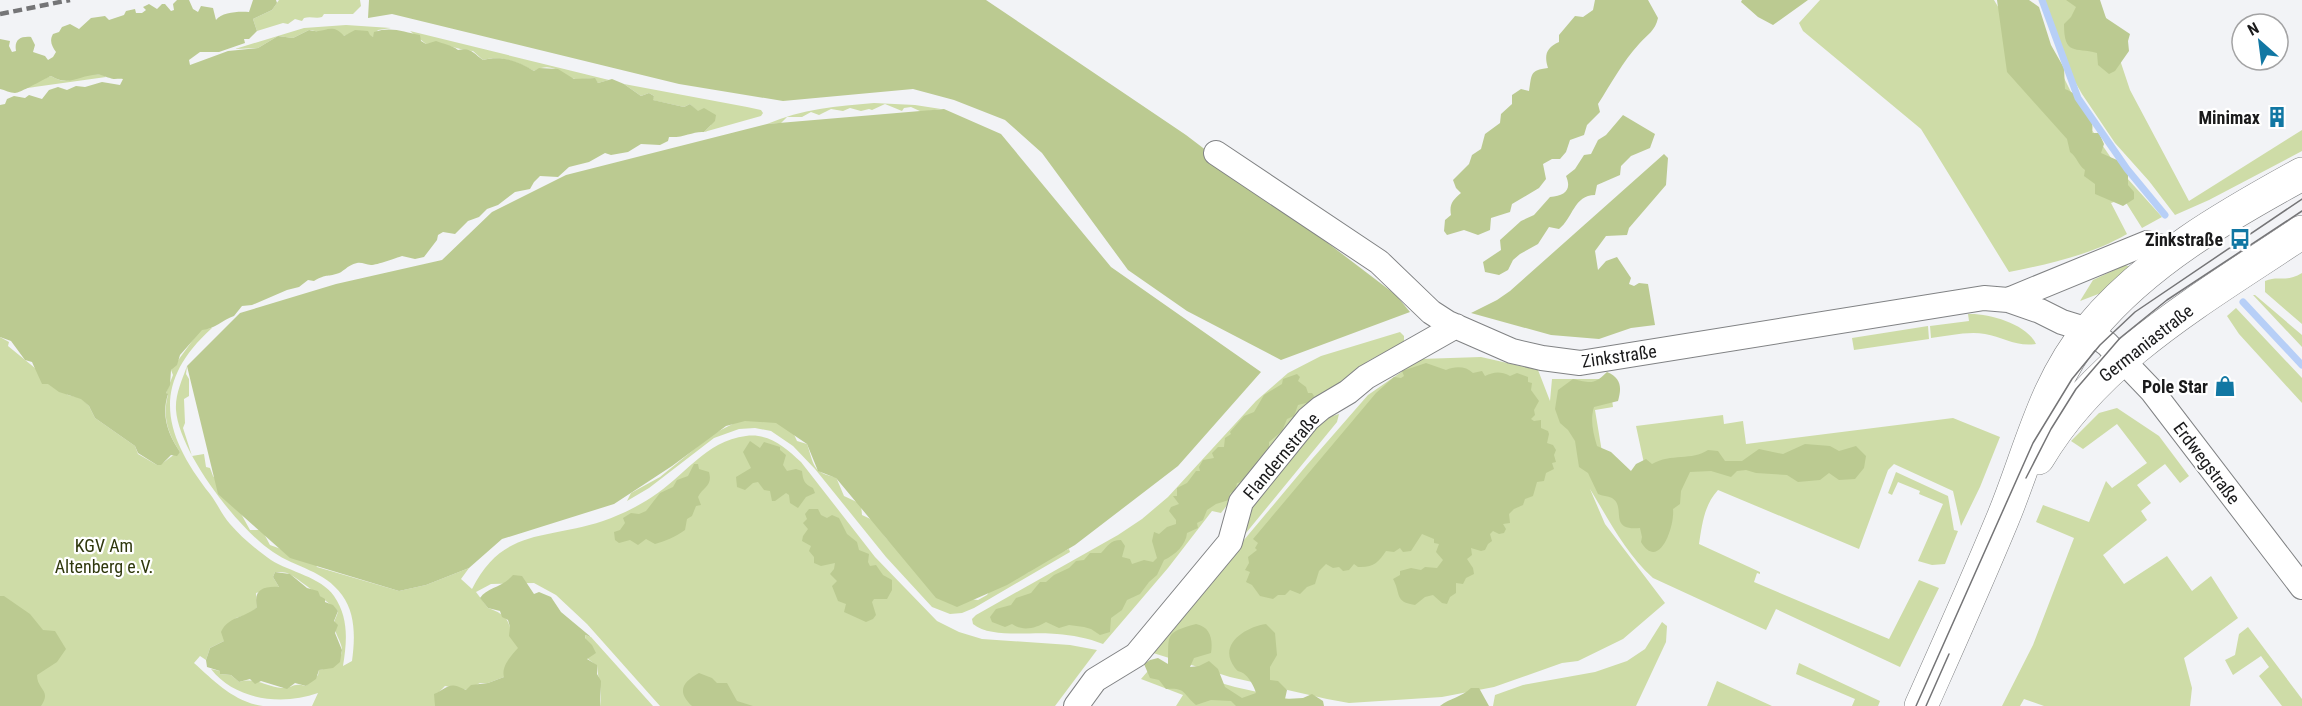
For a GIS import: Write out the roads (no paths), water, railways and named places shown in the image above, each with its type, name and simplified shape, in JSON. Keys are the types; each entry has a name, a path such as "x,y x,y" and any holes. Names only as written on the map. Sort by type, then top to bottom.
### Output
{"main road":[{"name":"Germaniastraße","path":"2004,516 2042,451 2065,417 2089,390 2106,344 2107,309 2160,250 2205,231 2302,174"},
{"name":"Germaniastraße","path":"1921,706 2004,516 2042,408 2065,364 2106,344 2178,316 2302,232"}],"street":[{"name":"Zinkstraße","path":"1216,153 1371,256 1431,312 1512,351 1542,358 1580,363 1984,298 2008,300 2106,344"},
{"name":"Zinkstraße","path":"2008,300 2160,250"},
{"name":"Flandernstraße","path":"1076,706 1095,680 1136,656 1230,542 1241,502 1308,419 1366,377 1456,326"},
{"name":"Erdwegstraße","path":"2106,344 2152,391 2302,587"}],"waterway":[{"path":"2042,0 2078,98 2127,169 2165,215"},
{"path":"2243,302 2302,365"}],"tram line":[{"path":"1916,706 2033,443 2072,379 2100,345 2135,312 2302,199"},
{"path":"2026,478 2051,429 2076,389 2120,338 2167,300 2302,211"},
{"path":"1926,706 1949,654"}],"railway":[{"path":"0,14 70,0"}],"place":[{"name":"Minimax","path":"2277,117"},
{"name":"Zinkstraße","path":"2240,239"},
{"name":"Pole Star","path":"2225,386"}],"park label":[{"name":"KGV Am Altenberg e.V.","path":"104,555"}]}
